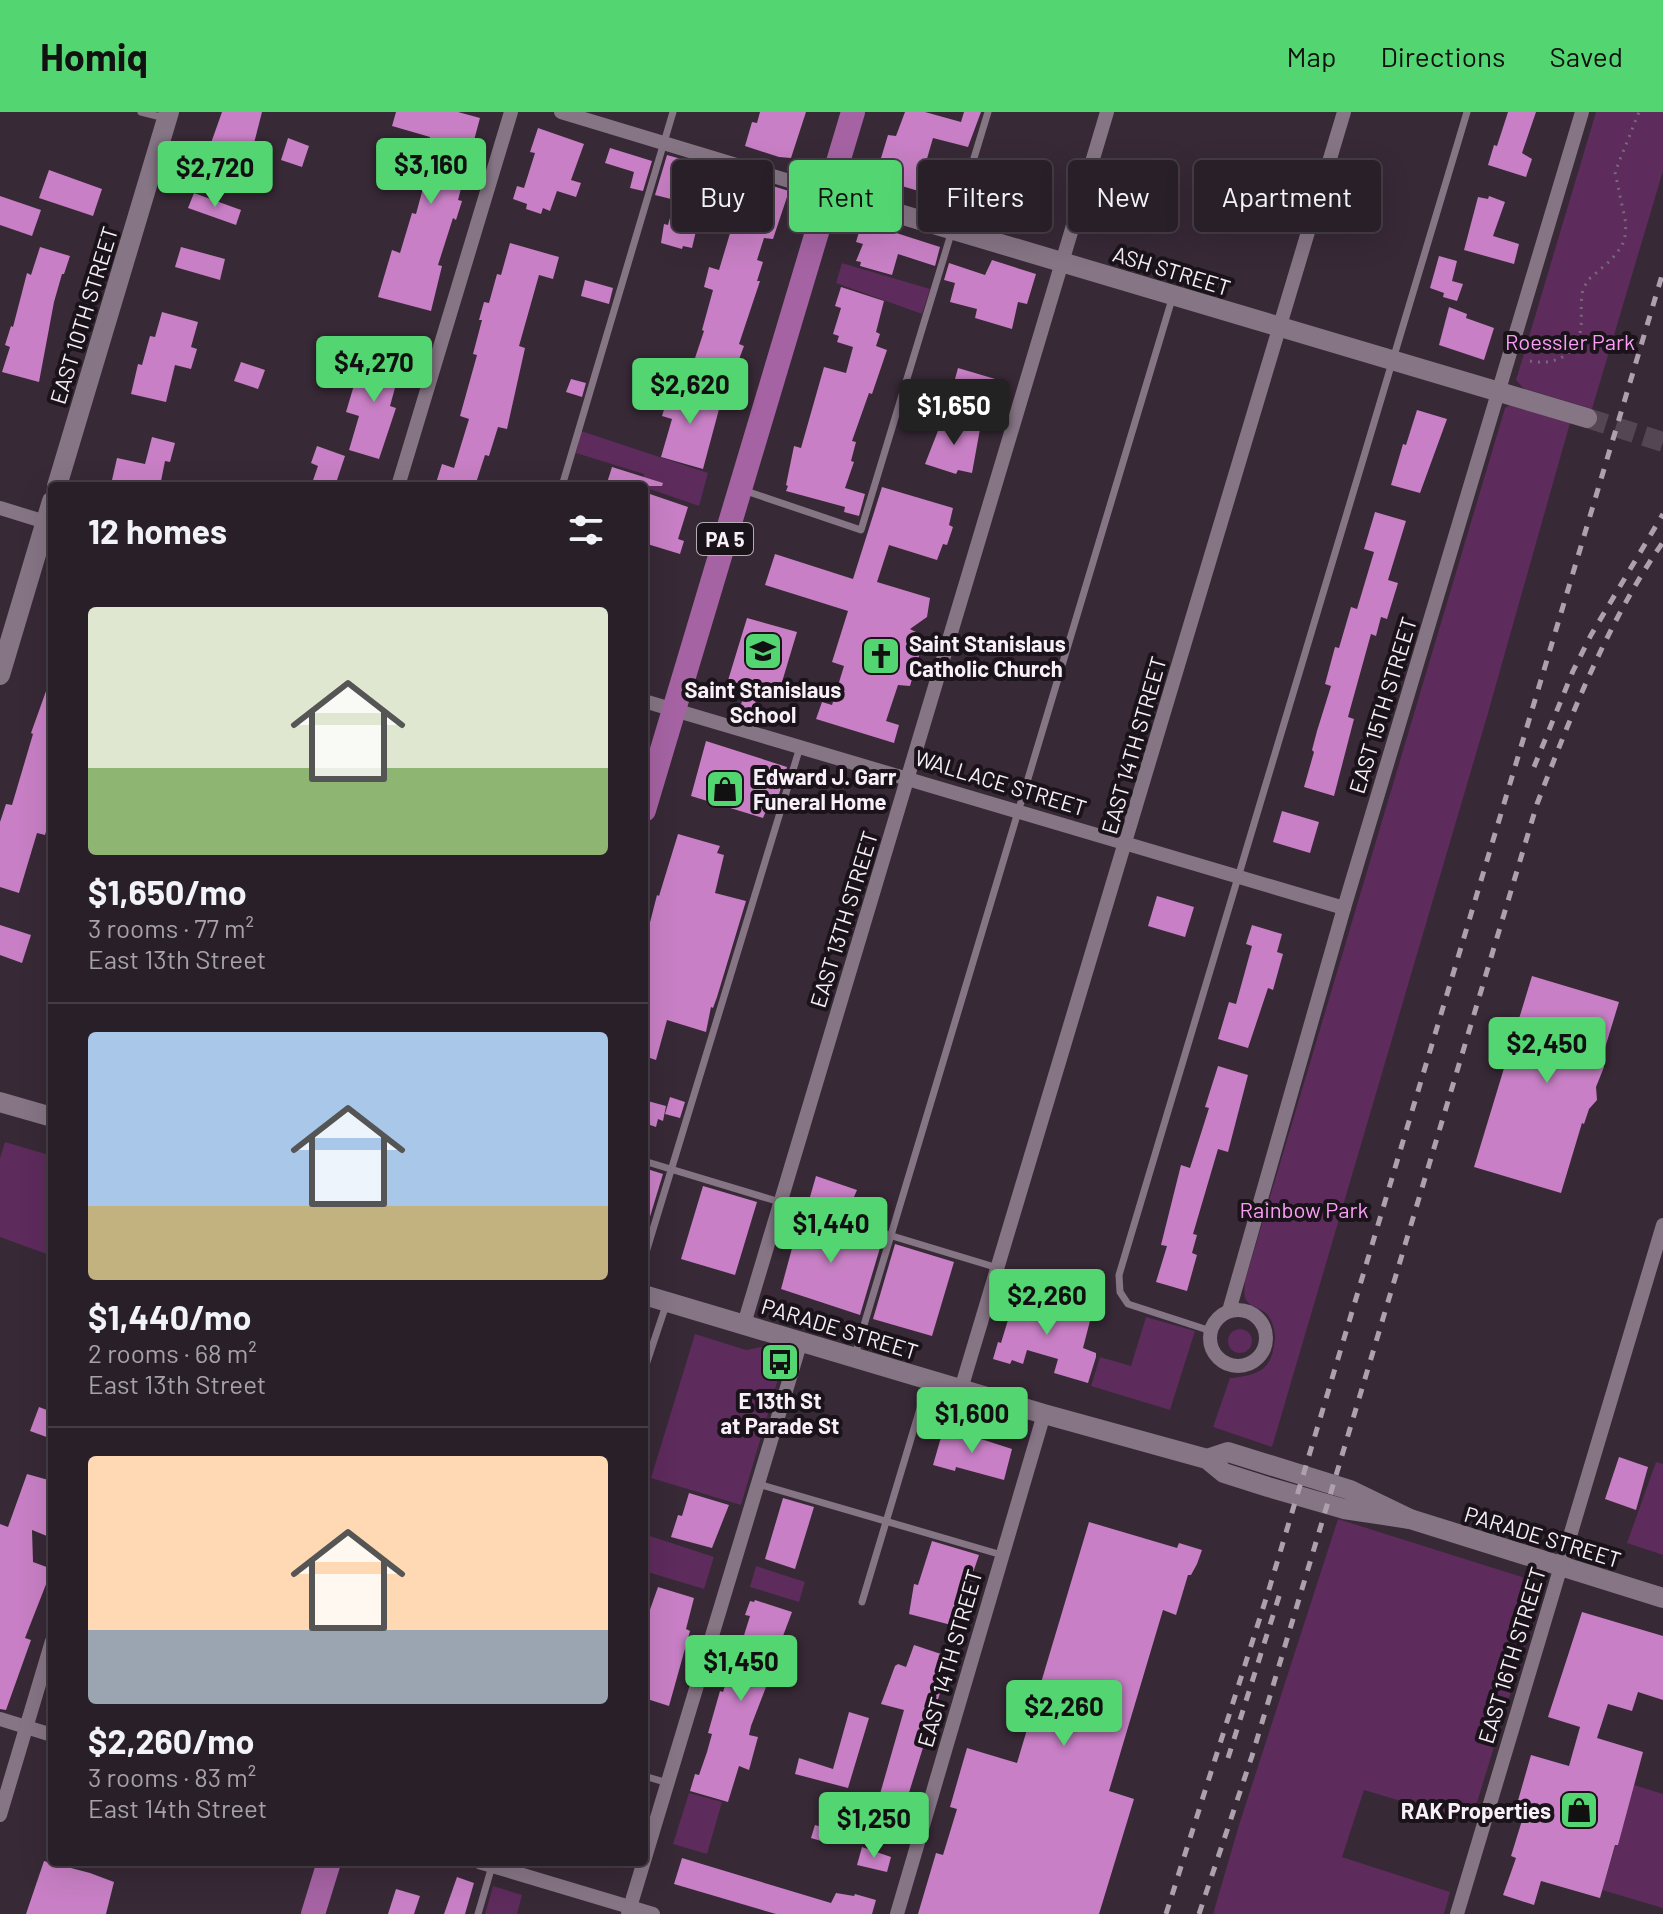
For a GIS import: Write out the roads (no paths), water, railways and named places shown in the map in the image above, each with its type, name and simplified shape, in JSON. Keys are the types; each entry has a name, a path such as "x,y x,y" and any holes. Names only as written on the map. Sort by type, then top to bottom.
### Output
{"main road":[{"name":"PA 5","path":"839,160 853,112"},
{"name":"PA 5","path":"648,797 817,232"},
{"path":"313,1914 328,1866"}],"street":[{"path":"399,482 511,112"},
{"name":"ASH STREET","path":"561,112 789,181"},
{"name":"EAST 13TH STREET","path":"744,1324 1107,112"},
{"name":"EAST 14TH STREET","path":"961,1389 1344,112"},
{"name":"EAST 15TH STREET","path":"1211,1331 1217,1319 1229,1311 1344,908 1582,112"},
{"name":"EAST 10TH STREET","path":"58,482 168,115"},
{"name":"ASH STREET","path":"959,232 1587,418"},
{"path":"0,508 48,523"},
{"path":"0,675 48,526"},
{"name":"WALLACE STREET","path":"648,702 1344,908"},
{"path":"0,1102 48,1116"},
{"name":"EAST 16TH STREET","path":"1457,1914 1663,1225"},
{"name":"PARADE STREET","path":"648,1296 1207,1459 1228,1452 1350,1490 1410,1519 1663,1598"},
{"path":"1211,1331 1212,1349 1224,1363 1242,1366 1259,1357 1266,1340 1261,1323 1247,1311 1229,1311"},
{"path":"648,1848 801,1341"},
{"name":"EAST 14TH STREET","path":"897,1914 1044,1414"},
{"path":"0,1815 48,1654"},
{"path":"0,1719 48,1734"},
{"path":"492,1866 629,1910 653,1914"},
{"path":"629,1910 643,1866"}],"lane":[{"path":"141,112 168,115"},
{"path":"563,482 673,112"},
{"path":"973,160 988,112"},
{"path":"1211,1331 1136,1309 1124,1299 1118,1284 1467,112"},
{"path":"740,489 861,530 951,232"},
{"path":"854,1357 1173,296"},
{"path":"648,1246 800,747"},
{"path":"648,1162 998,1268"},
{"path":"648,1359 667,1302"},
{"path":"862,1602 929,1379"},
{"path":"758,1484 1002,1555"},
{"path":"648,1777 668,1783"},
{"path":"478,1914 486,1866"}],"tunnel":[{"path":"1587,418 1663,442"}],"railway":[{"path":"1166,1914 1270,1586 1663,272"},
{"path":"1534,767 1591,635 1663,514"},
{"path":"1199,1914 1252,1756 1537,804 1577,702 1608,636 1663,542"},
{"path":"1228,1758 1281,1590"}],"place":[{"name":"Saint Stanislaus School","path":"763,651"},
{"name":"Saint Stanislaus Catholic Church","path":"881,656"},
{"name":"Edward J. Garr Funeral Home","path":"725,789"},
{"name":"E 13th St at Parade St","path":"780,1362"},
{"name":"RAK Properties","path":"1579,1810"}],"park label":[{"name":"Roessler Park","path":"1570,341"},
{"name":"Rainbow Park","path":"1304,1209"}]}
